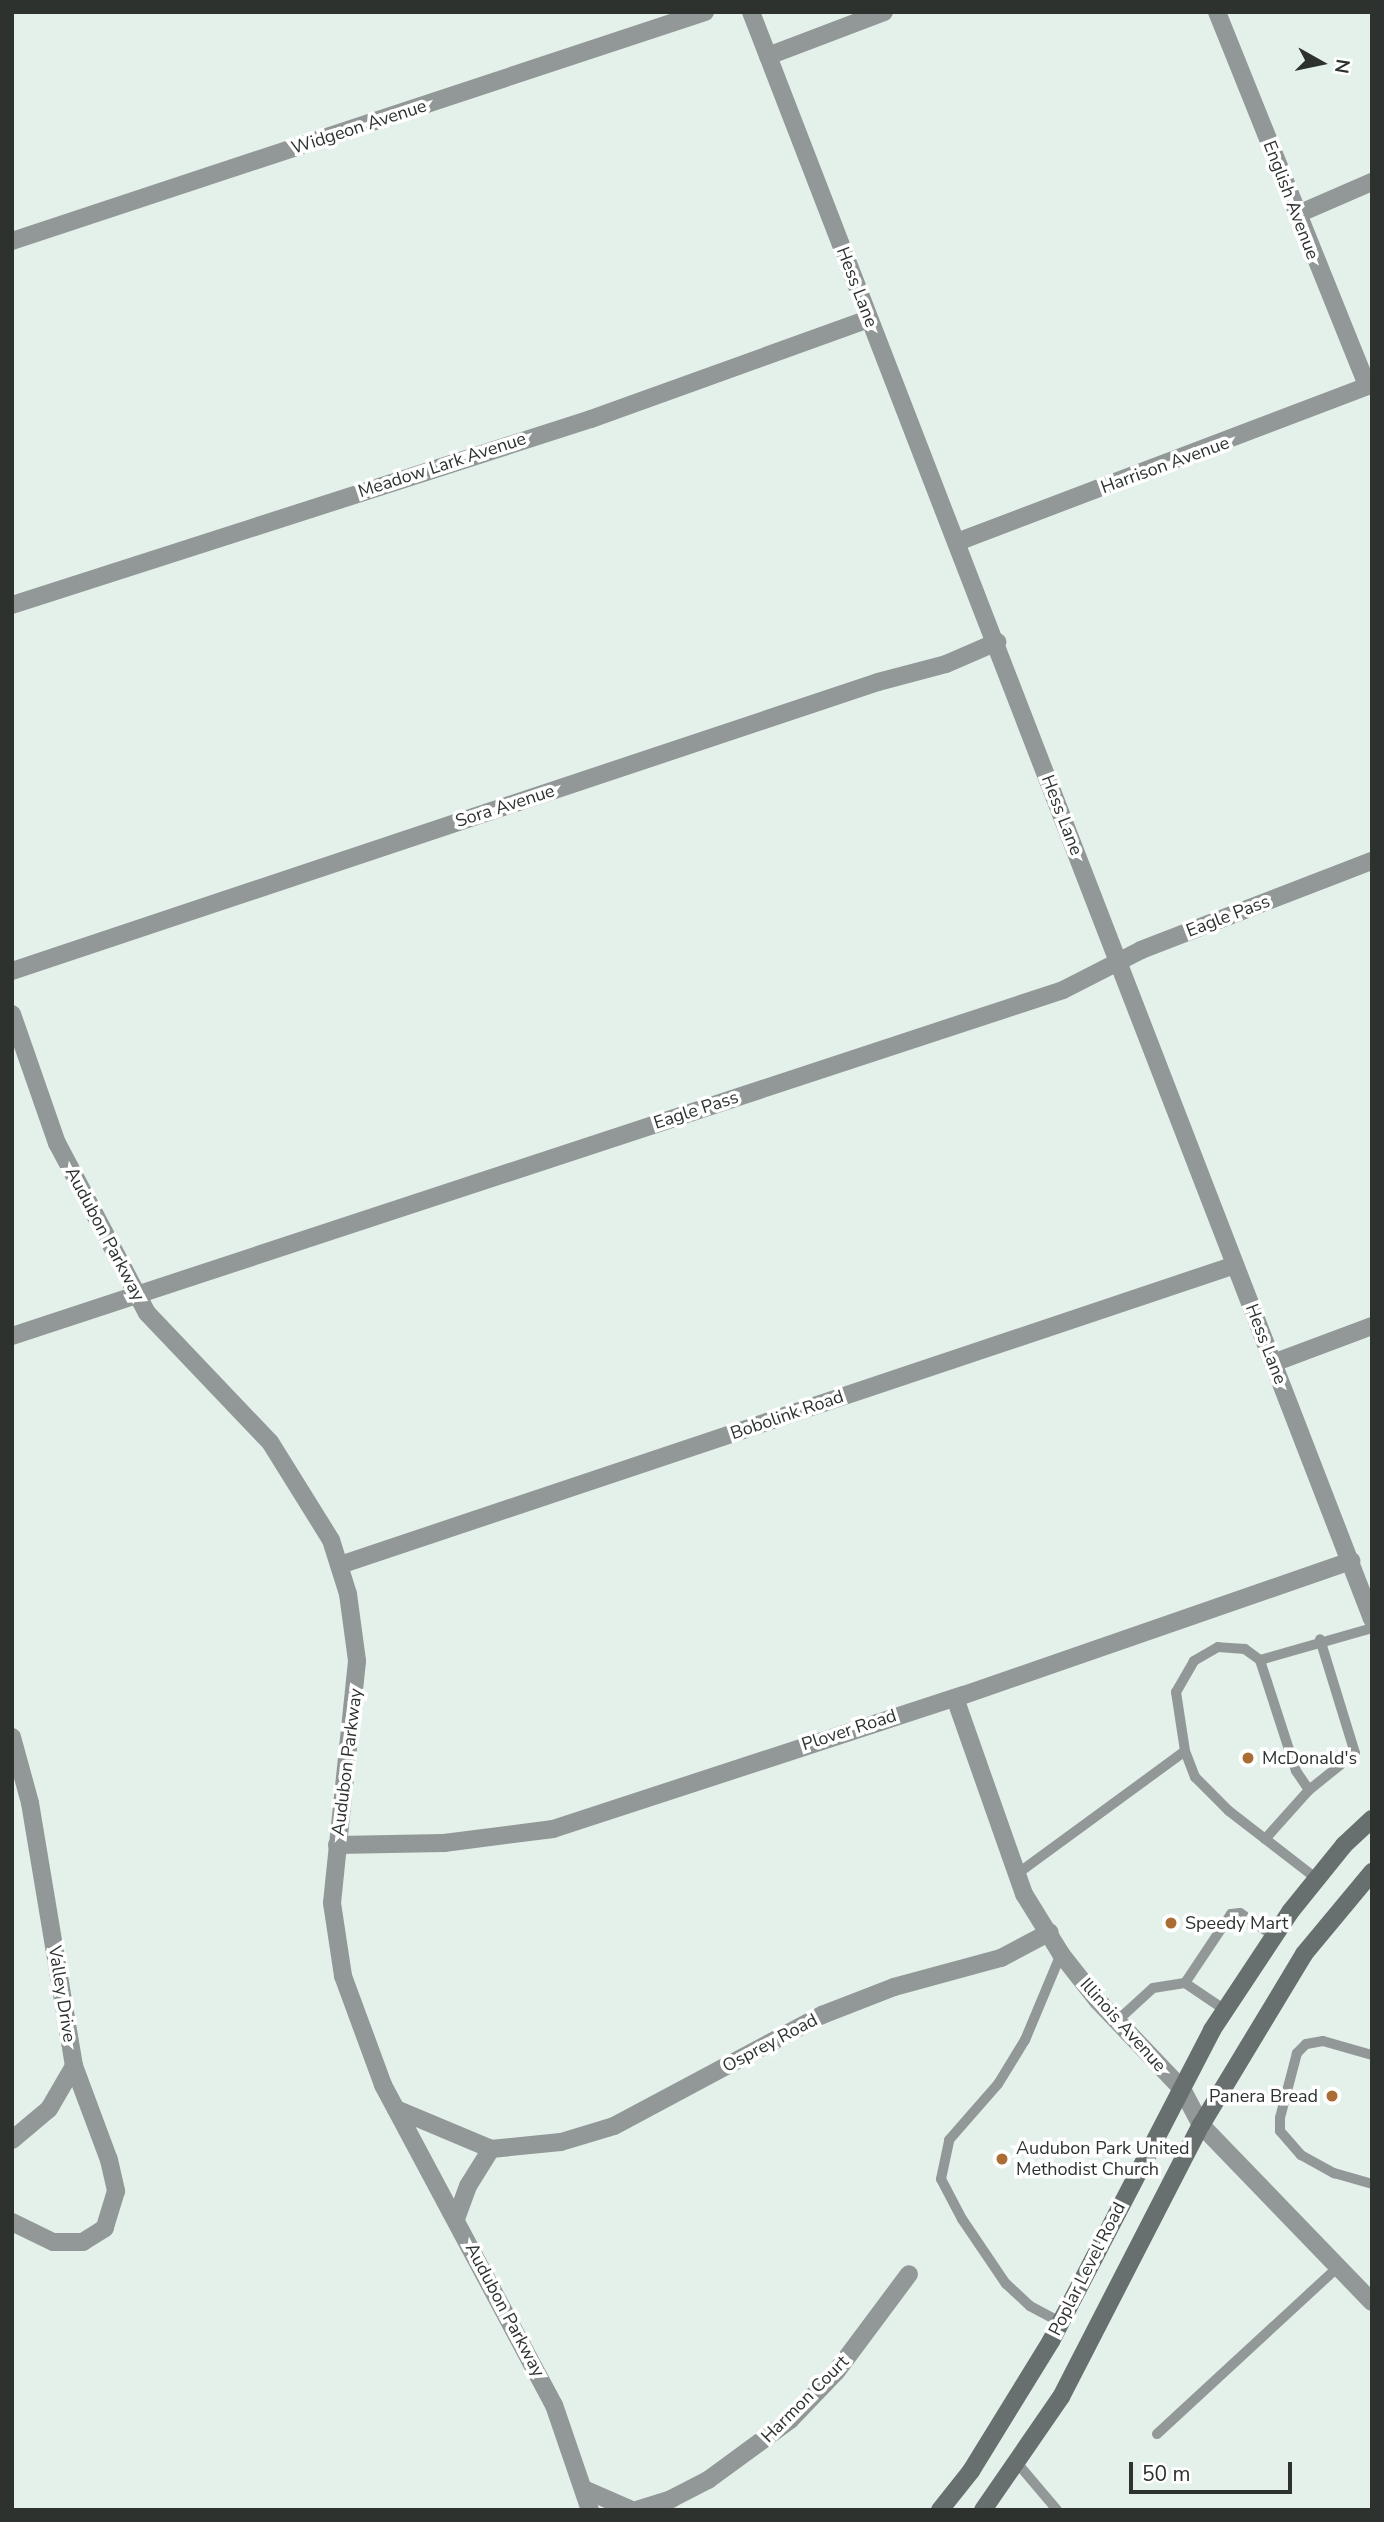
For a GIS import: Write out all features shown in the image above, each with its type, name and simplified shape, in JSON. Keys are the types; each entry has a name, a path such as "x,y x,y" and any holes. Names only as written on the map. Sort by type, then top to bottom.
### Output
{"main road":[{"name":"Poplar Level Road","path":"940,2510 978,2460 1060,2322 1225,2010 1274,1936 1317,1879 1372,1819"},
{"name":"Poplar Level Road","path":"983,2510 1018,2464 1061,2397 1201,2125 1304,1954 1372,1872"}],"street":[{"name":"Widgeon Avenue","path":"12,241 705,12"},
{"name":"Hess Lane","path":"751,12 997,642 1372,1619"},
{"path":"768,56 884,12"},
{"name":"English Avenue","path":"1217,12 1369,385"},
{"path":"1298,214 1372,182"},
{"name":"Meadow Lark Avenue","path":"12,605 604,414 869,319"},
{"name":"Harrison Avenue","path":"957,542 1369,385"},
{"name":"Sora Avenue","path":"12,971 878,682 946,664 997,642"},
{"name":"Eagle Pass","path":"12,1336 1063,990 1141,950 1372,861"},
{"name":"Audubon Parkway","path":"12,1014 57,1143 136,1294 174,1345 270,1441 331,1540 340,1565 357,1673 332,1902 343,1976 364,2043 396,2109 532,2358 586,2490 590,2510"},
{"name":"Bobolink Road","path":"340,1565 1235,1265"},
{"path":"1273,1363 1372,1326"},
{"name":"Plover Road","path":"337,1845 443,1843 553,1829 955,1698 1351,1561"},
{"name":"Illinois Avenue","path":"955,1698 1017,1874 1061,1954 1182,2089 1201,2125 1372,2301"},
{"name":"Valley Drive","path":"12,1737 30,1803 74,2066 109,2160 116,2191 112,2216 90,2239 52,2242 12,2222"},
{"name":"Osprey Road","path":"396,2109 491,2149 561,2142 614,2126 822,2015 894,1987 1001,1958 1050,1932"},
{"path":"12,2140 49,2109 74,2066"},
{"path":"456,2219 468,2186 491,2149"},
{"name":"Harmon Court","path":"586,2490 634,2510 708,2480 790,2420 836,2372 909,2274"}],"lane":[{"path":"1260,1660 1320,1639 1372,1628"},
{"path":"1265,1839 1308,1790 1355,1753 1320,1639"},
{"path":"1308,1790 1297,1771 1260,1660 1245,1649 1218,1647 1194,1661 1176,1692 1185,1751 1195,1777 1265,1839 1317,1879"},
{"path":"1017,1874 1185,1751"},
{"path":"1185,1983 1231,1914 1240,1913 1274,1936"},
{"path":"1060,2322 1030,2306 1006,2284 962,2219 941,2179 948,2140 998,2084 1025,2040 1061,1954"},
{"path":"1118,2020 1153,1989 1185,1983 1225,2010"},
{"path":"1372,2055 1323,2041 1306,2043 1297,2053 1280,2118 1280,2131 1301,2155 1334,2173 1372,2184"},
{"path":"1157,2434 1339,2266"},
{"path":"1018,2464 1057,2510"}],"place":[{"name":"McDonald's","path":"1248,1758"},
{"name":"Speedy Mart","path":"1171,1923"},
{"name":"Panera Bread","path":"1332,2096"},
{"name":"Audubon Park United Methodist Church","path":"1002,2159"}]}
